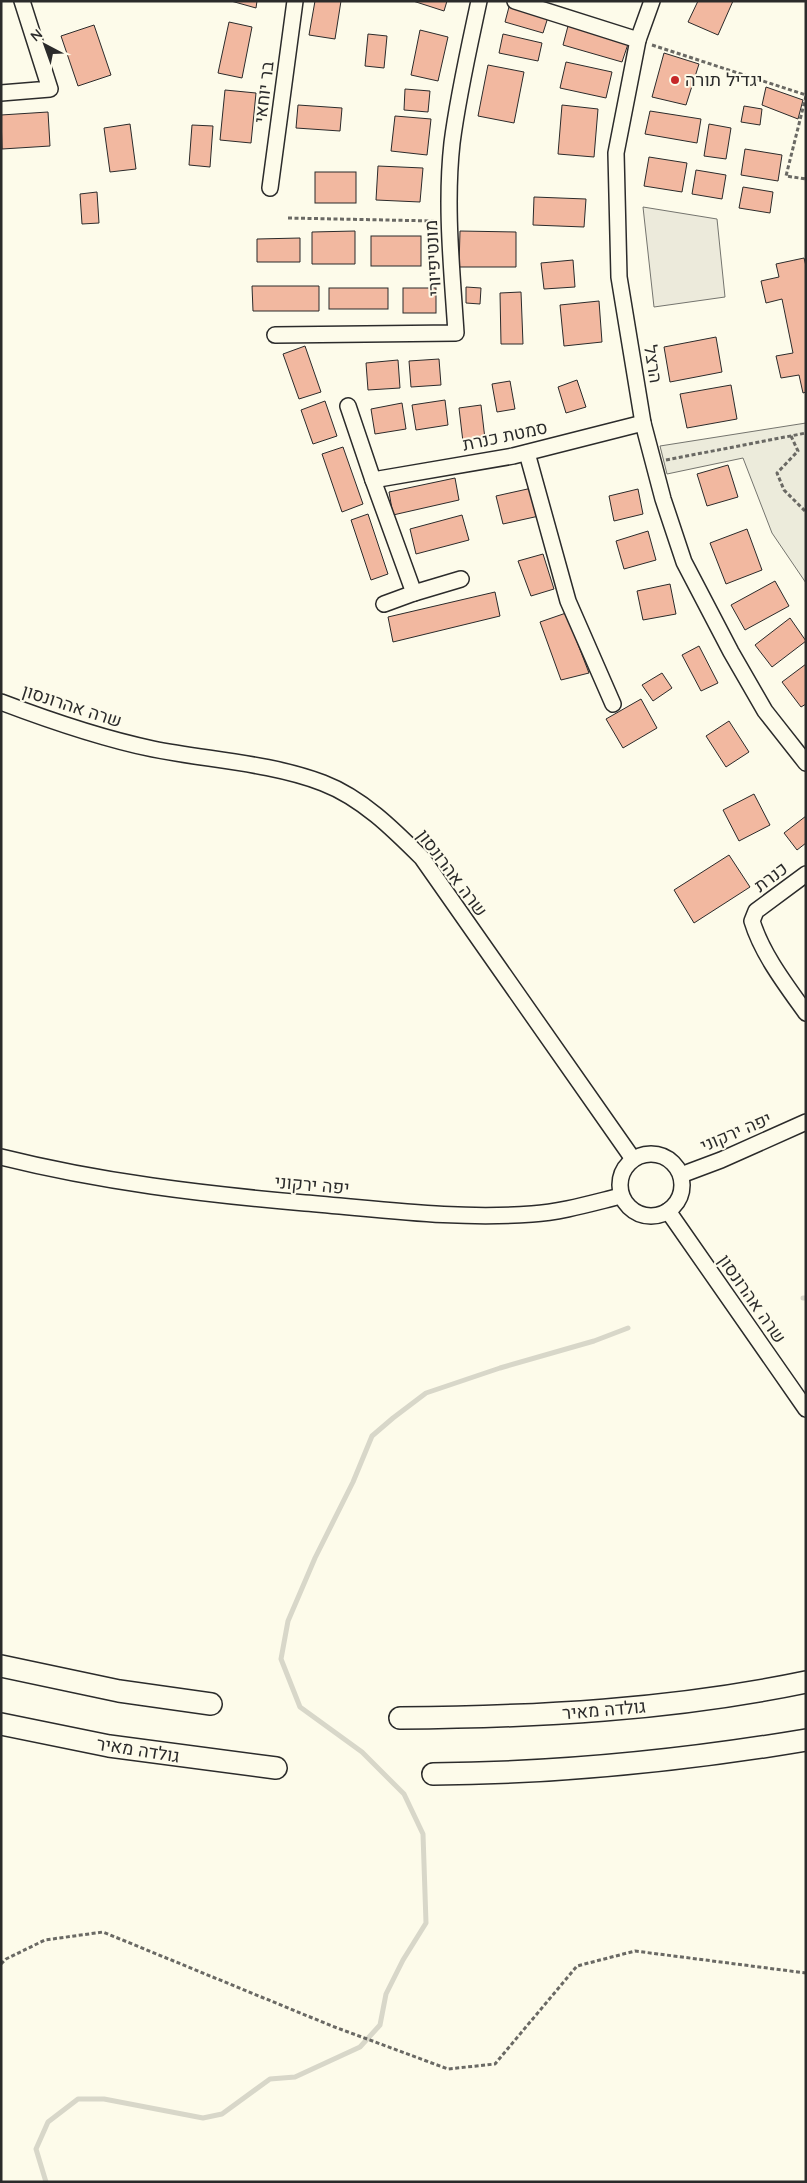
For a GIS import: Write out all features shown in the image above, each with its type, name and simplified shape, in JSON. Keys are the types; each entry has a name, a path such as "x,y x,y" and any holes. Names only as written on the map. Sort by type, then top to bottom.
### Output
{"main road":[{"path":"1,1666 119,1691 210,1704"},
{"name":"גולדה מאיר","path":"400,1718 576,1714 664,1704 806,1682"},
{"name":"גולדה מאיר","path":"1,1724 109,1746 276,1768"},
{"path":"433,1774 580,1770 653,1763 806,1740"}],"street":[{"path":"1,93 50,89 22,1"},
{"name":"בר יוחאי","path":"270,188 295,1"},
{"name":"מונטיפיורי","path":"275,335 456,333 449,221 452,144 464,68 479,1"},
{"path":"515,1 638,40"},
{"name":"הרצל","path":"652,1 638,40 616,153 619,277 643,423 684,562 731,652 766,711 806,763"},
{"path":"348,406 372,480 414,593"},
{"name":"סמטת כנרת","path":"372,480 526,452 643,423"},
{"path":"526,452 568,601 613,704"},
{"path":"384,604 461,579"},
{"name":"שרה אהרונסון","path":"1,702 100,737 229,763 278,769 325,784 363,805 390,825 422,858 633,1160"},
{"name":"כנרת","path":"806,874 756,911 752,921 755,931 782,979 806,1013"},
{"name":"יפה ירקוני","path":"681,1175 721,1160 806,1122"},
{"path":"653,1154 665,1157 675,1164 681,1175 682,1187 679,1199 668,1211 661,1215 648,1217 636,1213 627,1206 621,1196 619,1183 622,1171 640,1155 653,1154"},
{"name":"יפה ירקוני","path":"1,1156 93,1178 171,1190 439,1215 490,1216 534,1214 621,1196"},
{"name":"שרה אהרונסון","path":"668,1211 806,1409"}],"path":[{"path":"638,40 806,96 786,176 806,179"},
{"path":"288,218 449,221"},
{"path":"653,462 806,433"},
{"path":"791,436 798,451 777,473 784,490 806,512"},
{"path":"1,1964 6,1959 45,1940 103,1932 332,2026 448,2070 495,2064 578,1966 635,1951 806,1973"}],"shaded area":[{"path":"643,207 717,219 725,297 654,307"},
{"path":"806,423 806,583 772,533 743,458 667,474 660,446"}],"building":[{"path":"231,1 257,1 256,8"},
{"path":"315,1 341,1 335,39 309,35"},
{"path":"413,1 447,1 444,11"},
{"path":"698,1 733,1 718,35 688,22"},
{"path":"510,3 549,14 543,33 505,22"},
{"path":"229,22 252,27 242,78 218,73"},
{"path":"94,25 111,75 78,86 61,36"},
{"path":"568,26 628,44 622,62 563,45"},
{"path":"420,30 448,37 438,81 411,75"},
{"path":"368,34 387,36 384,68 365,66"},
{"path":"503,34 542,43 538,61 499,53"},
{"name":"יגדיל תורה","path":"664,53 699,64 686,105 652,97"},
{"path":"566,62 612,72 606,98 560,88"},
{"path":"488,65 524,72 514,123 478,116"},
{"path":"766,87 803,100 798,119 762,105"},
{"path":"405,89 430,91 428,112 404,110"},
{"path":"225,90 256,93 251,143 220,140"},
{"path":"298,105 342,108 340,131 296,128"},
{"path":"562,105 598,109 594,157 558,154"},
{"path":"744,106 762,109 760,125 741,122"},
{"path":"650,111 701,119 697,143 645,134"},
{"path":"48,112 50,146 2,149 1,115"},
{"path":"395,116 431,119 427,155 391,151"},
{"path":"130,124 136,169 110,172 104,128"},
{"path":"709,124 731,128 726,159 704,156"},
{"path":"192,125 213,126 210,167 189,165"},
{"path":"745,149 782,155 778,181 741,175"},
{"path":"649,157 687,163 682,192 644,186"},
{"path":"378,166 423,168 420,202 376,200"},
{"path":"696,170 726,175 722,199 692,194"},
{"path":"315,172 356,172 356,203 315,203"},
{"path":"743,187 773,192 770,213 739,208"},
{"path":"97,192 99,223 82,224 80,194"},
{"path":"534,197 586,199 584,227 533,225"},
{"path":"355,231 355,264 312,264 312,232"},
{"path":"460,231 516,232 516,267 459,267"},
{"path":"371,236 421,236 421,266 371,266"},
{"path":"300,238 300,262 257,262 257,239"},
{"path":"804,258 806,266 806,392 803,393 799,375 781,378 776,356 793,353 782,299 766,303 761,281 779,277 776,264"},
{"path":"573,260 575,287 544,289 541,263"},
{"path":"252,286 319,286 319,311 253,311"},
{"path":"466,287 481,288 480,304 466,303"},
{"path":"329,288 388,288 388,309 329,309"},
{"path":"403,288 436,288 436,313 403,313"},
{"path":"521,292 523,344 501,344 500,293"},
{"path":"599,301 602,342 564,346 560,305"},
{"path":"716,337 722,372 670,382 664,347"},
{"path":"305,346 321,392 299,399 283,354"},
{"path":"439,359 441,385 411,387 409,361"},
{"path":"398,360 400,388 368,390 366,363"},
{"path":"577,380 586,407 566,413 558,387"},
{"path":"510,381 515,409 497,412 492,384"},
{"path":"731,385 737,419 687,428 680,394"},
{"path":"445,400 448,425 416,430 412,405"},
{"path":"325,401 337,436 313,444 301,410"},
{"path":"402,403 406,429 375,434 371,409"},
{"path":"481,405 485,439 463,442 459,408"},
{"path":"343,447 363,504 342,512 322,454"},
{"path":"728,465 738,497 707,506 697,474"},
{"path":"455,478 459,500 393,515 389,492"},
{"path":"532,488 539,516 503,524 496,496"},
{"path":"638,489 643,514 614,521 609,496"},
{"path":"368,514 388,574 371,580 351,520"},
{"path":"462,515 469,540 416,554 410,529"},
{"path":"747,529 762,570 726,584 710,543"},
{"path":"648,531 656,560 624,569 616,541"},
{"path":"543,554 554,589 531,596 518,561"},
{"path":"775,581 789,606 745,630 731,605"},
{"path":"670,584 676,614 643,620 637,591"},
{"path":"495,592 500,616 393,642 388,617"},
{"path":"566,613 589,673 561,680 540,622"},
{"path":"790,618 806,641 772,667 755,645"},
{"path":"699,646 718,683 701,691 682,655"},
{"path":"806,664 806,704 801,707 782,682"},
{"path":"662,673 672,688 653,701 642,685"},
{"path":"641,699 657,728 623,748 606,719"},
{"path":"729,721 749,752 726,767 706,736"},
{"path":"754,794 770,825 739,841 723,810"},
{"path":"806,816 806,843 797,850 784,833"},
{"path":"729,855 750,887 694,923 674,890"}],"waterway":[{"path":"46,2182 36,2149 48,2122 78,2099 104,2099 203,2118 222,2114 270,2079 295,2077 360,2047 380,2025 386,1994 403,1960 426,1923 423,1834 404,1794 362,1752 300,1707 281,1659 288,1621 315,1558 353,1482 372,1436 426,1393 500,1368 594,1341 628,1328"}],"place":[{"name":"יגדיל תורה","path":"675,80"}]}
